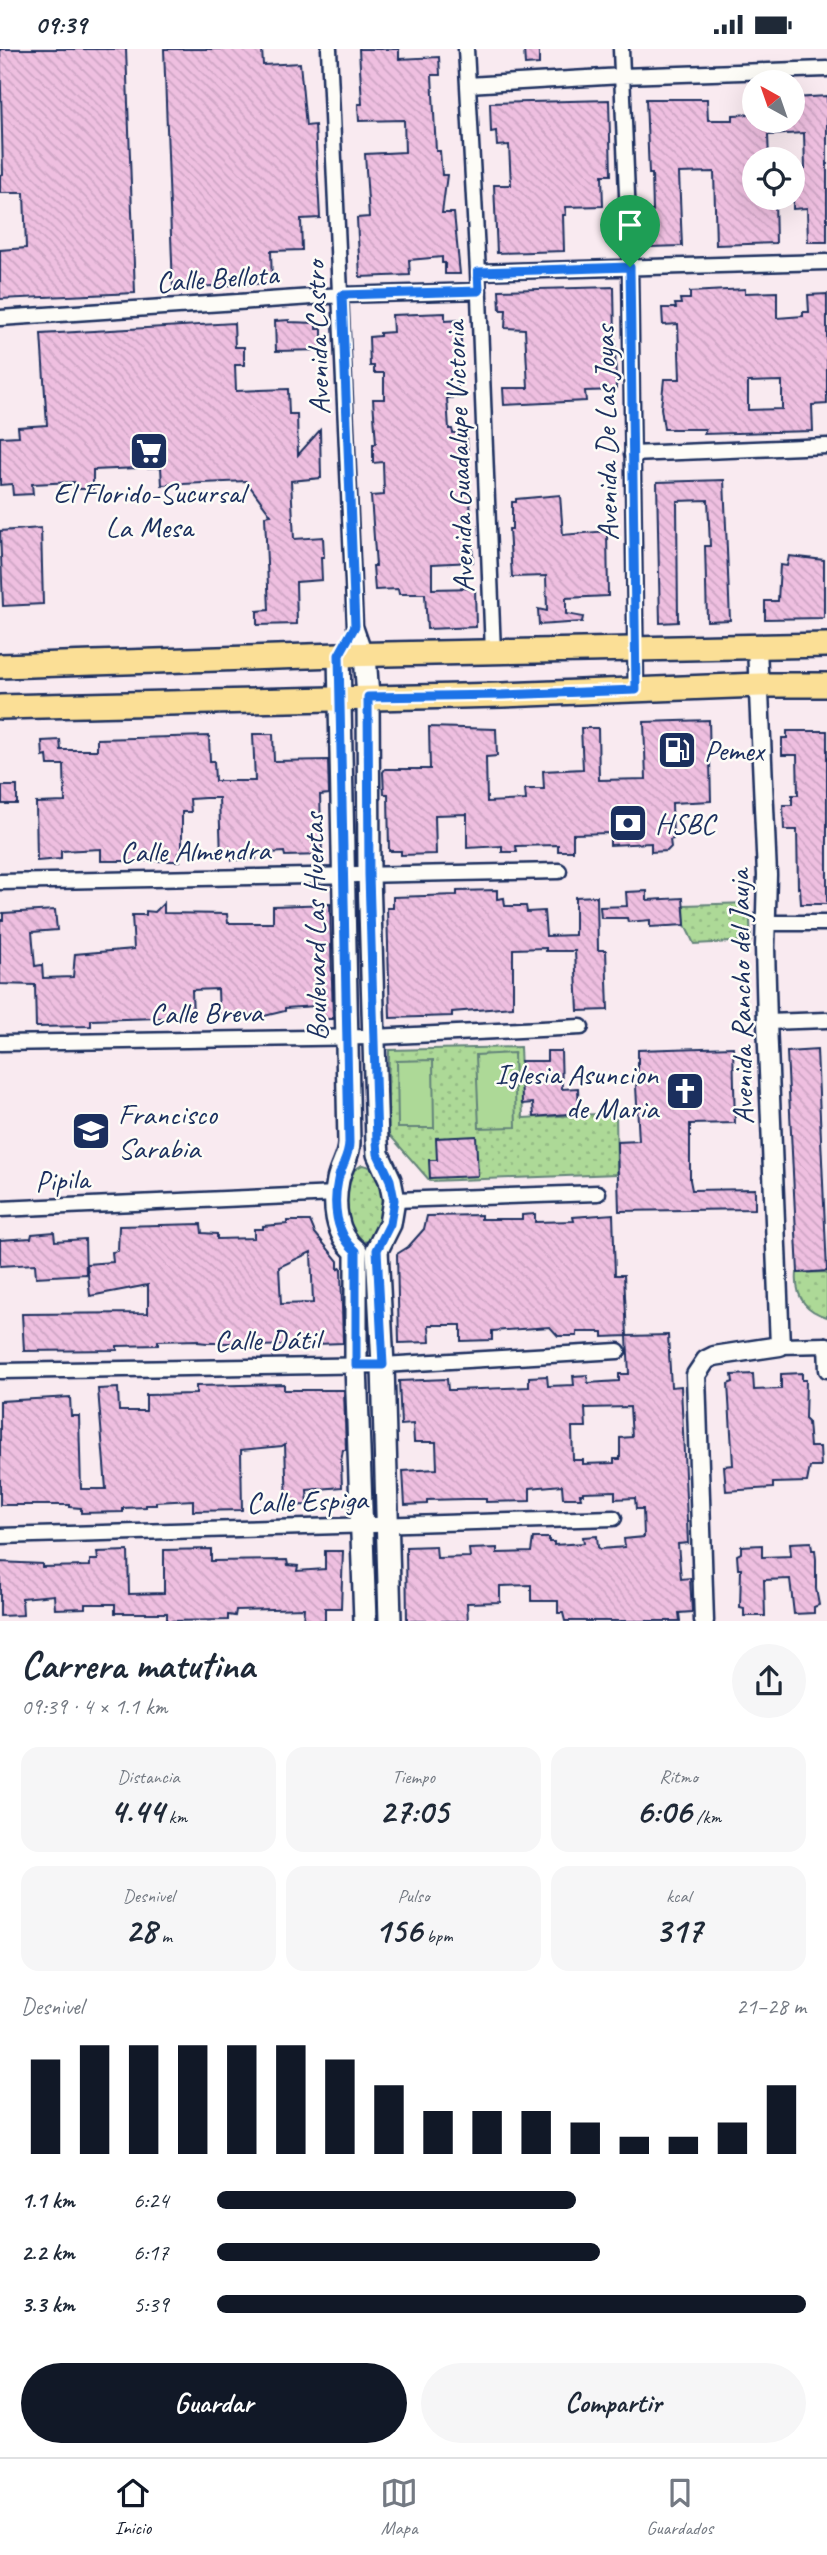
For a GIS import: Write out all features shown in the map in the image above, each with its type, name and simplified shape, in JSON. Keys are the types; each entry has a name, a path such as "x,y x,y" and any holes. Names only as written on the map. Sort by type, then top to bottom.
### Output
{"main road":[{"path":"0,666 636,647 827,645"},
{"name":"Boulevard Las Huertas","path":"339,655 349,1155 338,1178 336,1194 341,1234 346,1243 366,1250"},
{"name":"Boulevard Las Huertas","path":"365,655 378,1154 390,1180 394,1200 390,1224 366,1250 356,1365 365,1621"},
{"path":"0,707 827,685"},
{"path":"349,1155 362,1152 378,1154"},
{"name":"Boulevard Las Huertas","path":"366,1250 383,1365 390,1621"}],"street":[{"name":"Avenida Castro","path":"329,49 355,626 365,655"},
{"name":"Avenida Guadalupe Victoria","path":"467,49 493,652"},
{"name":"Avenida De Las Joyas","path":"621,49 630,267 636,690"},
{"path":"468,85 622,76 827,69"},
{"path":"478,272 827,262"},
{"name":"Calle Bellota","path":"0,318 342,295 479,291"},
{"path":"632,454 827,446"},
{"path":"339,655 355,626"},
{"name":"Avenida Rancho del Jauja","path":"757,647 767,1022 780,1346"},
{"name":"Calle Almendra","path":"0,882 559,871"},
{"path":"766,923 827,923"},
{"path":"767,1022 827,1020"},
{"name":"Calle Breva","path":"0,1043 373,1037 581,1027"},
{"path":"394,1200 598,1192"},
{"name":"Pipila","path":"0,1209 336,1194"},
{"path":"704,1621 695,1383 700,1366 714,1356 780,1346 826,1345 827,1370"},
{"name":"Calle Dátil","path":"0,1371 383,1365 618,1351"},
{"name":"Calle Espiga","path":"0,1536 614,1518"}],"green space":[{"path":"749,903 751,941 694,944 685,925 684,905"},
{"path":"520,1047 523,1118 616,1113 617,1174 430,1181 387,1132 389,1050"},
{"path":"514,1053 516,1127 479,1128 476,1055"},
{"path":"433,1060 434,1128 398,1128 397,1061"},
{"path":"362,1165 373,1169 381,1179 385,1199 374,1238 365,1242 351,1230 347,1211 348,1189 353,1171"},
{"path":"827,1272 827,1317 807,1307 798,1289 797,1273"}],"building":[{"path":"0,49 126,49 135,293 0,299 0,250 26,248 24,193 0,193 0,175 3,174"},
{"path":"164,49 262,49 263,65 300,63 306,126 315,125 320,218 301,219 302,250 271,251 272,283 173,288"},
{"path":"359,49 399,49 399,59 439,57 440,75 432,75 436,151 440,151 442,175 447,175 442,213 454,213 460,274 445,274 442,257 409,260 410,275 360,277 357,218 369,217 365,154 405,152 404,120 359,121 358,104 362,104"},
{"path":"524,49 539,49 539,64 525,65"},
{"path":"827,96 827,242 808,242 805,208 805,97"},
{"path":"646,99 707,99 708,120 733,120 733,115 742,115 742,133 804,133 768,135 768,147 742,147 742,210 775,210 776,243 716,245 714,172 679,173 682,246 650,247 652,174 649,174"},
{"path":"609,100 611,175 602,175 603,206 565,207 564,251 497,253 494,185 511,185 509,145 497,146 496,131 491,132 490,103"},
{"path":"614,287 616,390 585,391 586,401 504,405 503,388 528,388 525,329 505,328 506,310 500,310 499,290"},
{"path":"745,289 745,293 777,292 777,318 803,316 803,312 809,312 808,295 827,294 827,404 812,405 813,431 703,434 706,429 664,429 661,408 664,379 680,379 678,324 663,325 662,308 676,308 675,304 681,304 680,299 690,299 690,292","holes":["782,381 782,409 748,410 748,382"]},
{"path":"445,313 445,321 460,320 462,366 458,366 458,398 447,398 449,429 452,429 453,433 466,433 467,437 473,562 432,564 432,589 475,588 476,627 427,629 425,594 399,594 398,589 375,590 371,496 384,495 383,462 373,463 373,444 376,444 373,399 384,399 384,373 374,373 374,366 370,366 369,337 393,332 392,315"},
{"path":"275,321 316,323 316,329 322,329 322,350 276,351"},
{"path":"234,323 235,347 244,347 244,365 235,365 236,391 288,389 289,414 297,414 298,455 320,430 321,478 291,481 294,539 323,537 324,557 321,557 322,580 296,582 297,624 257,625 257,611 269,610 265,516 271,515 246,481 162,485 161,467 93,470 93,489 74,489 74,482 32,484 33,494 13,495 12,484 0,485 0,437 19,436 18,427 47,425 41,334"},
{"path":"724,480 730,620 707,621 705,546 710,546 708,500 677,501 678,622 660,623 657,482"},
{"path":"560,495 563,535 607,531 608,596 566,598 566,614 583,617 582,622 539,625 538,609 547,611 546,576 512,577 509,529 512,529 512,502 516,502 516,499"},
{"path":"41,528 43,604 3,606 0,531"},
{"path":"789,556 824,560 824,618 765,619 765,601 778,601 780,565 787,566"},
{"path":"709,720 711,801 672,803 673,839 670,840 671,847 667,851 651,852 651,843 610,845 610,833 573,834 573,851 558,851 558,845 516,846 517,852 502,852 502,846 467,848 467,814 435,815 436,854 401,855 401,851 389,851 388,794 384,794 383,772 385,769 430,769 429,727 496,729 497,756 486,757 487,802 526,800 525,789 544,789 543,771 583,769 581,728 598,728 599,780 646,779 644,722"},
{"path":"787,731 827,731 827,904 801,904 800,887 798,888 797,830 784,830 783,805 792,805 792,795 798,795 797,755 782,755 782,738 787,738"},
{"path":"253,734 273,734 274,761 328,760 329,794 320,795 322,855 285,856 284,852 256,854 256,859 240,860 232,860 232,856 221,856 219,798 205,798 190,799 191,812 182,812 182,853 178,853 180,861 101,861 101,849 61,851 61,859 37,861 36,803 65,802 64,765 48,765 47,756 43,757 42,741 60,740 61,750 97,750 97,739 209,736 210,761 214,761 215,781 255,781"},
{"path":"2,786 17,786 17,804 2,804"},
{"path":"497,890 497,899 504,898 505,906 526,906 527,912 544,911 546,936 575,935 575,897 597,896 598,950 606,950 608,1010 578,1011 575,951 513,949 513,1007 452,1012 452,1016 390,1018 387,908 393,908 393,897 457,895 457,891"},
{"path":"647,891 647,900 683,898 685,925 650,927 650,920 628,922 627,918 601,918 600,907 627,906 626,892"},
{"path":"164,903 164,913 227,914 228,923 273,923 273,906 330,904 333,1019 316,1019 316,1006 285,1008 285,1011 256,1018 219,1016 218,989 192,990 193,1017 91,1020 91,1026 36,1027 35,985 0,984 0,920 3,920 3,913 55,910 57,930 32,932 35,966 42,965 43,978 73,977 75,954 134,949 132,915 146,915 146,911 155,912"},
{"path":"733,1047 735,1123 690,1124 690,1180 692,1190 755,1189 755,1209 619,1211 617,1142 639,1141 636,1086 638,1050"},
{"path":"817,1050 827,1271 798,1273 787,1052"},
{"path":"547,1051 561,1051 562,1089 578,1088 579,1113 534,1117 533,1103 522,1104 521,1061 547,1061"},
{"path":"476,1136 478,1176 430,1178 429,1160 437,1160 436,1138"},
{"path":"535,1214 535,1222 574,1221 573,1217 613,1214 615,1275 624,1275 627,1336 603,1337 603,1332 577,1332 577,1336 558,1336 550,1327 492,1331 492,1340 461,1341 461,1325 429,1325 430,1342 399,1343 397,1254 408,1247 424,1229 427,1216 481,1215 481,1219 522,1219 522,1215"},
{"path":"287,1221 310,1221 315,1233 338,1261 338,1269 341,1268 343,1343 260,1346 261,1343 158,1341 158,1345 117,1346 117,1350 24,1351 22,1314 148,1313 148,1285 90,1296 87,1264 113,1262 112,1252 118,1251 119,1226 201,1224 202,1233 217,1234 217,1239 254,1238 254,1229 287,1224","holes":["311,1252 313,1303 281,1304 279,1267"]},
{"path":"54,1232 55,1241 85,1239 86,1274 36,1277 35,1264 0,1266 0,1240 31,1238 32,1234"},
{"path":"668,1335 671,1387 681,1386 688,1543 678,1544 681,1579 690,1578 692,1612 679,1613 680,1621 565,1621 563,1613 558,1613 558,1601 531,1601 531,1585 500,1586 500,1602 467,1603 468,1621 407,1621 406,1547 436,1546 437,1558 470,1557 469,1549 497,1548 497,1553 531,1552 533,1538 549,1538 549,1542 554,1542 554,1545 584,1543 583,1537 597,1536 600,1549 625,1547 624,1539 644,1537 643,1509 636,1509 635,1498 615,1499 615,1491 583,1492 580,1494 581,1498 563,1498 562,1485 530,1488 530,1501 427,1500 427,1504 405,1505 403,1471 437,1469 436,1442 414,1442 413,1424 401,1425 399,1381 447,1379 448,1390 455,1390 529,1387 529,1377 547,1376 548,1386 574,1385 573,1376 587,1375 588,1383 619,1381 619,1374 629,1374 627,1336","holes":["630,1407 632,1437 620,1438 620,1459 614,1459 614,1463 583,1464 583,1460 573,1460 572,1427 586,1427 585,1408"]},
{"path":"802,1373 802,1380 806,1380 805,1419 808,1422 810,1447 820,1447 821,1467 810,1467 807,1482 773,1483 773,1488 726,1491 724,1466 733,1465 728,1384 733,1382 732,1375 753,1374 754,1390 781,1389 781,1374"},
{"path":"284,1384 284,1390 344,1390 346,1450 343,1450 341,1461 342,1487 307,1490 308,1505 287,1506 285,1444 241,1450 242,1510 193,1511 193,1500 156,1502 156,1505 146,1507 123,1508 123,1512 81,1513 81,1508 70,1505 0,1505 0,1401 70,1397 71,1416 79,1416 81,1489 106,1489 98,1389 118,1388 119,1411 146,1411 146,1395 196,1394 196,1386"},
{"path":"811,1542 812,1550 815,1550 819,1605 814,1607 814,1613 794,1614 790,1579 764,1580 765,1616 744,1616 744,1609 740,1608 741,1569 738,1569 737,1555 741,1553 741,1546 762,1545 762,1557 791,1556 790,1543"},
{"path":"211,1549 211,1561 287,1560 288,1565 298,1566 297,1571 325,1569 325,1551 343,1551 341,1608 325,1608 325,1621 303,1621 304,1608 236,1610 235,1616 228,1615 228,1620 167,1621 167,1613 115,1613 115,1604 85,1604 85,1608 55,1609 54,1595 22,1598 23,1615 0,1616 0,1562 42,1564 42,1567 90,1566 90,1560 98,1560 97,1552 128,1551 129,1594 164,1593 164,1550"}],"place":[{"name":"El Florido-Sucursal La Mesa","path":"149,451"},
{"name":"Pemex","path":"677,750"},
{"name":"HSBC","path":"628,823"},
{"name":"Iglesia Asuncion de Maria","path":"685,1091"},
{"name":"Francisco Sarabia","path":"91,1131"}],"route":[{"path":"630,267 636,690 368,697 369,875 377,1142 378,1154 390,1180 394,1200 390,1224 377,1250 383,1365 356,1365 356,1251 346,1243 341,1234 336,1194 338,1178 349,1155 339,655 355,626 342,295 479,291 478,272 630,267"}]}
